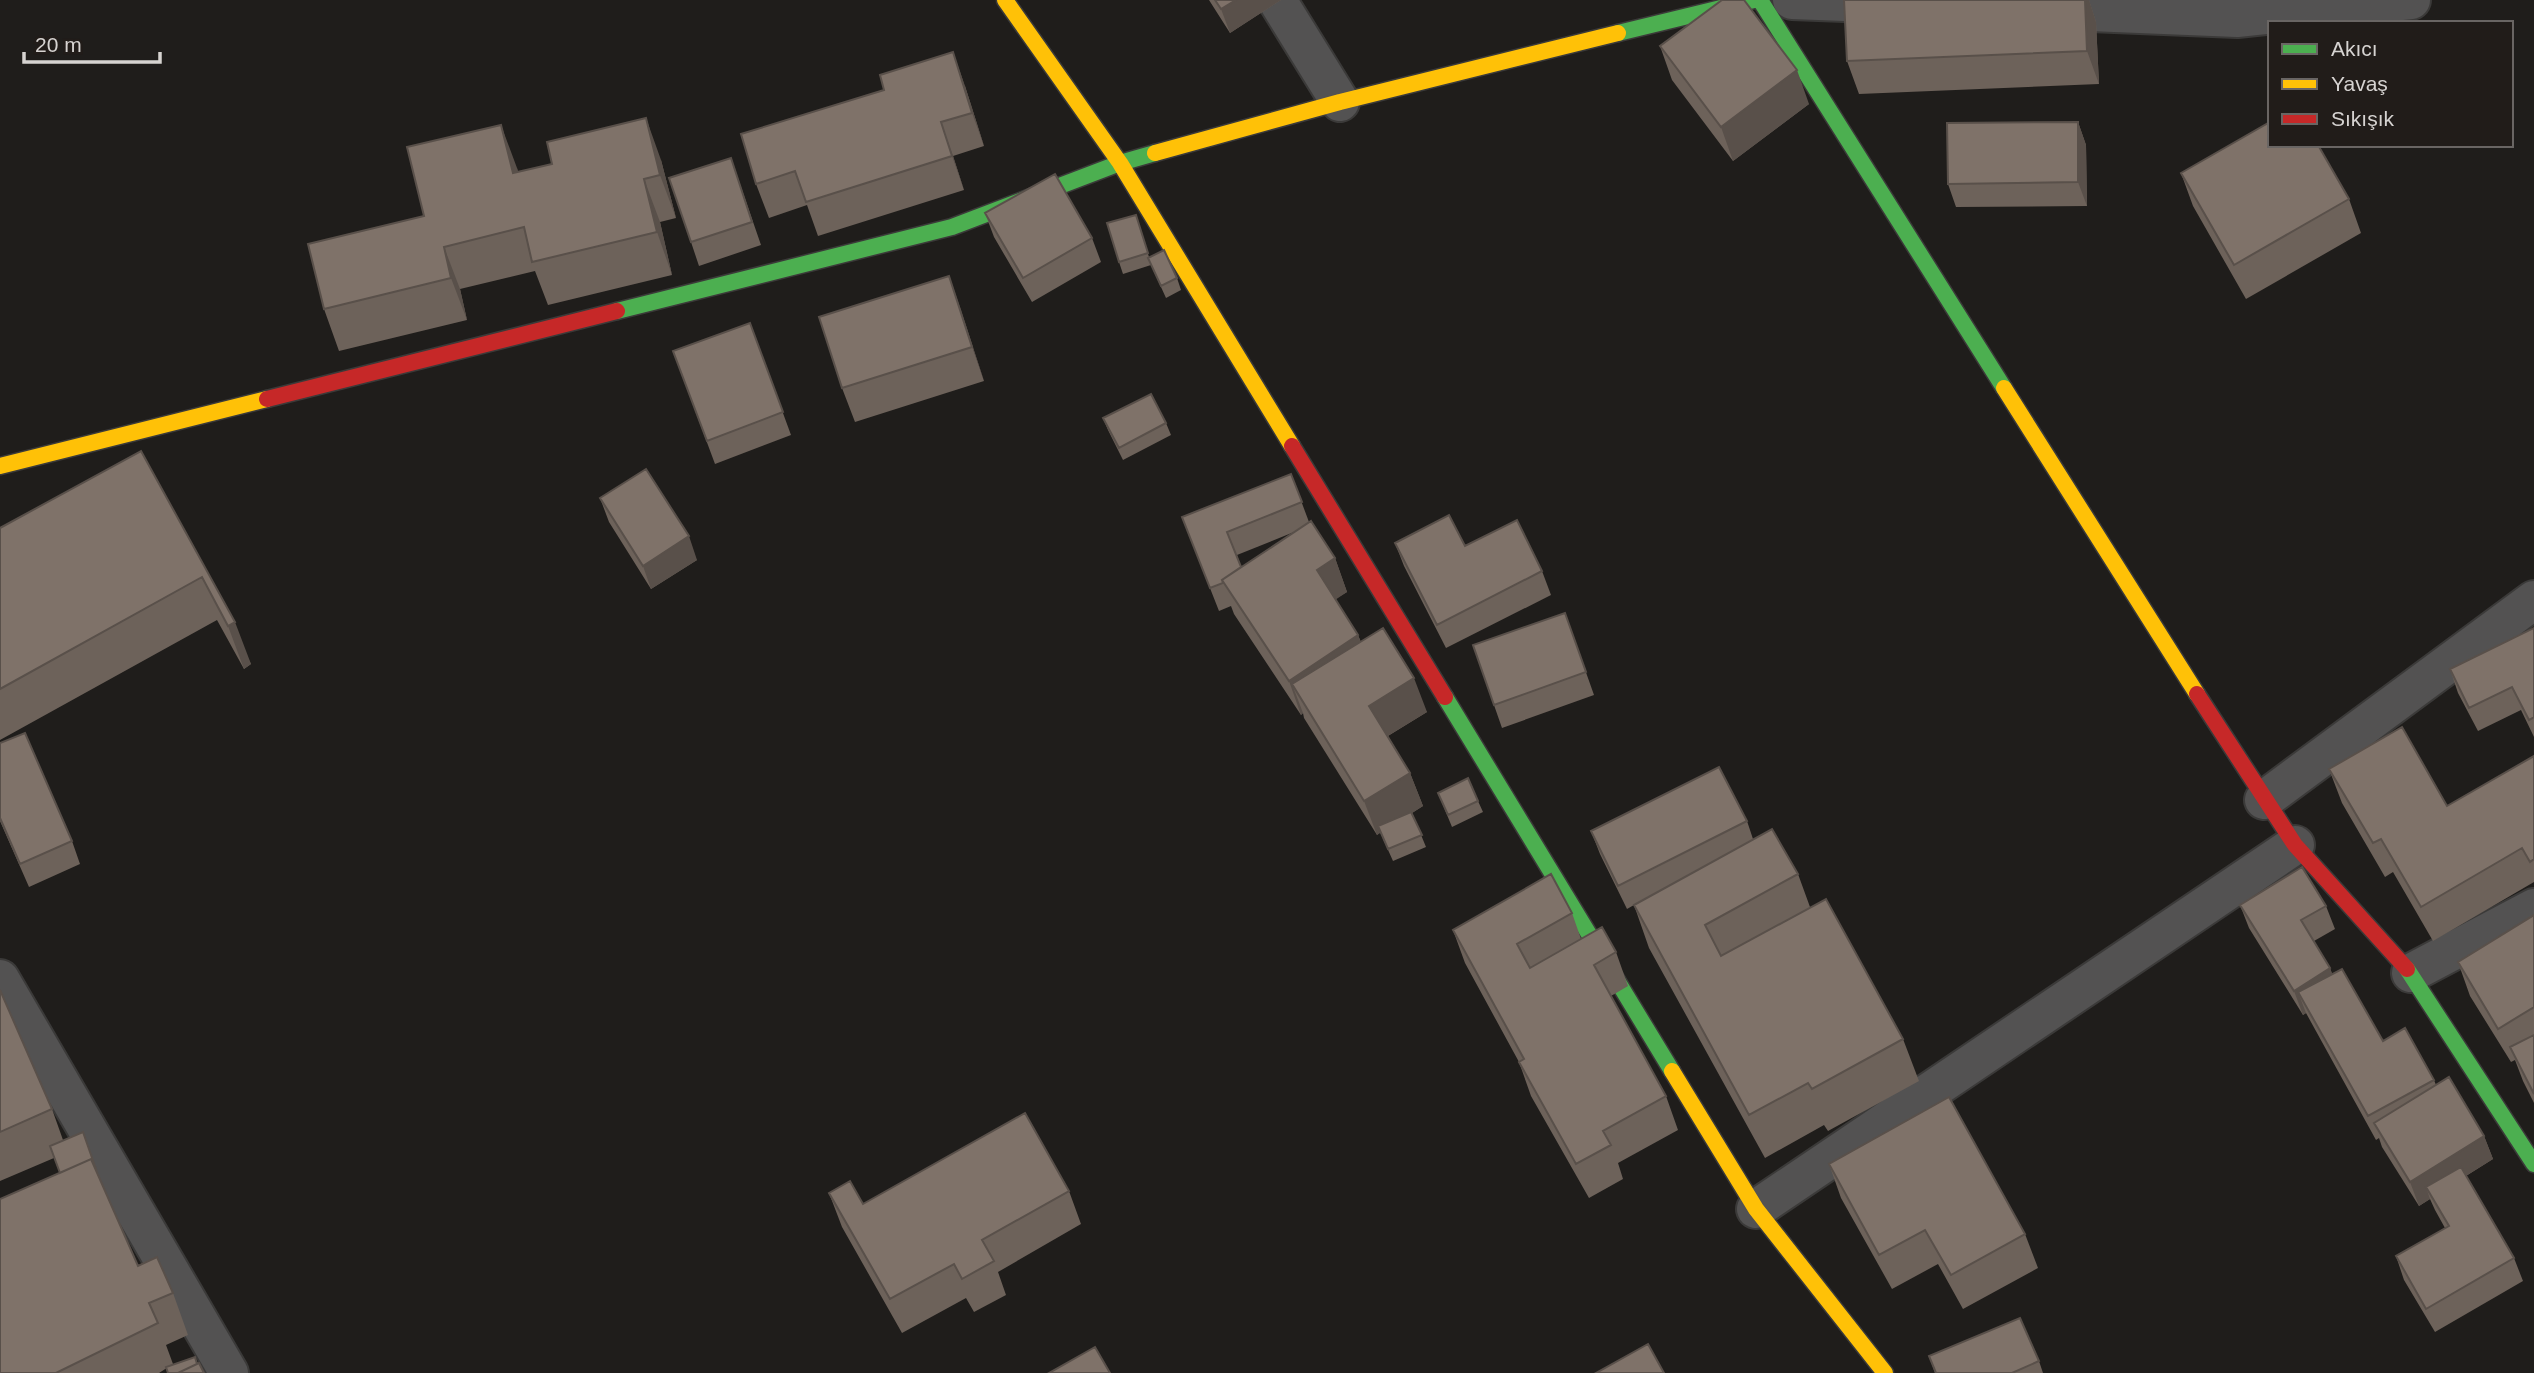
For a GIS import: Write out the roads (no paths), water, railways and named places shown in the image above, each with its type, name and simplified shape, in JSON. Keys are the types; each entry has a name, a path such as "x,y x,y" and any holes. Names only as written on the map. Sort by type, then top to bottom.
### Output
{"street":[{"path":"1005,0 1120,163 1756,1209 1885,1373"},
{"path":"1277,0 1340,102"},
{"path":"0,467 952,227 1120,163 1668,10 1754,0"},
{"path":"1760,0 2264,800 2295,845 2411,973 2534,1164"},
{"path":"1792,0 1931,6"},
{"path":"2000,8 2237,18 2411,0"},
{"path":"2264,800 2534,600"},
{"path":"1756,1209 2295,845"},
{"path":"2411,973 2534,908"},
{"path":"0,979 208,1362"}]}
